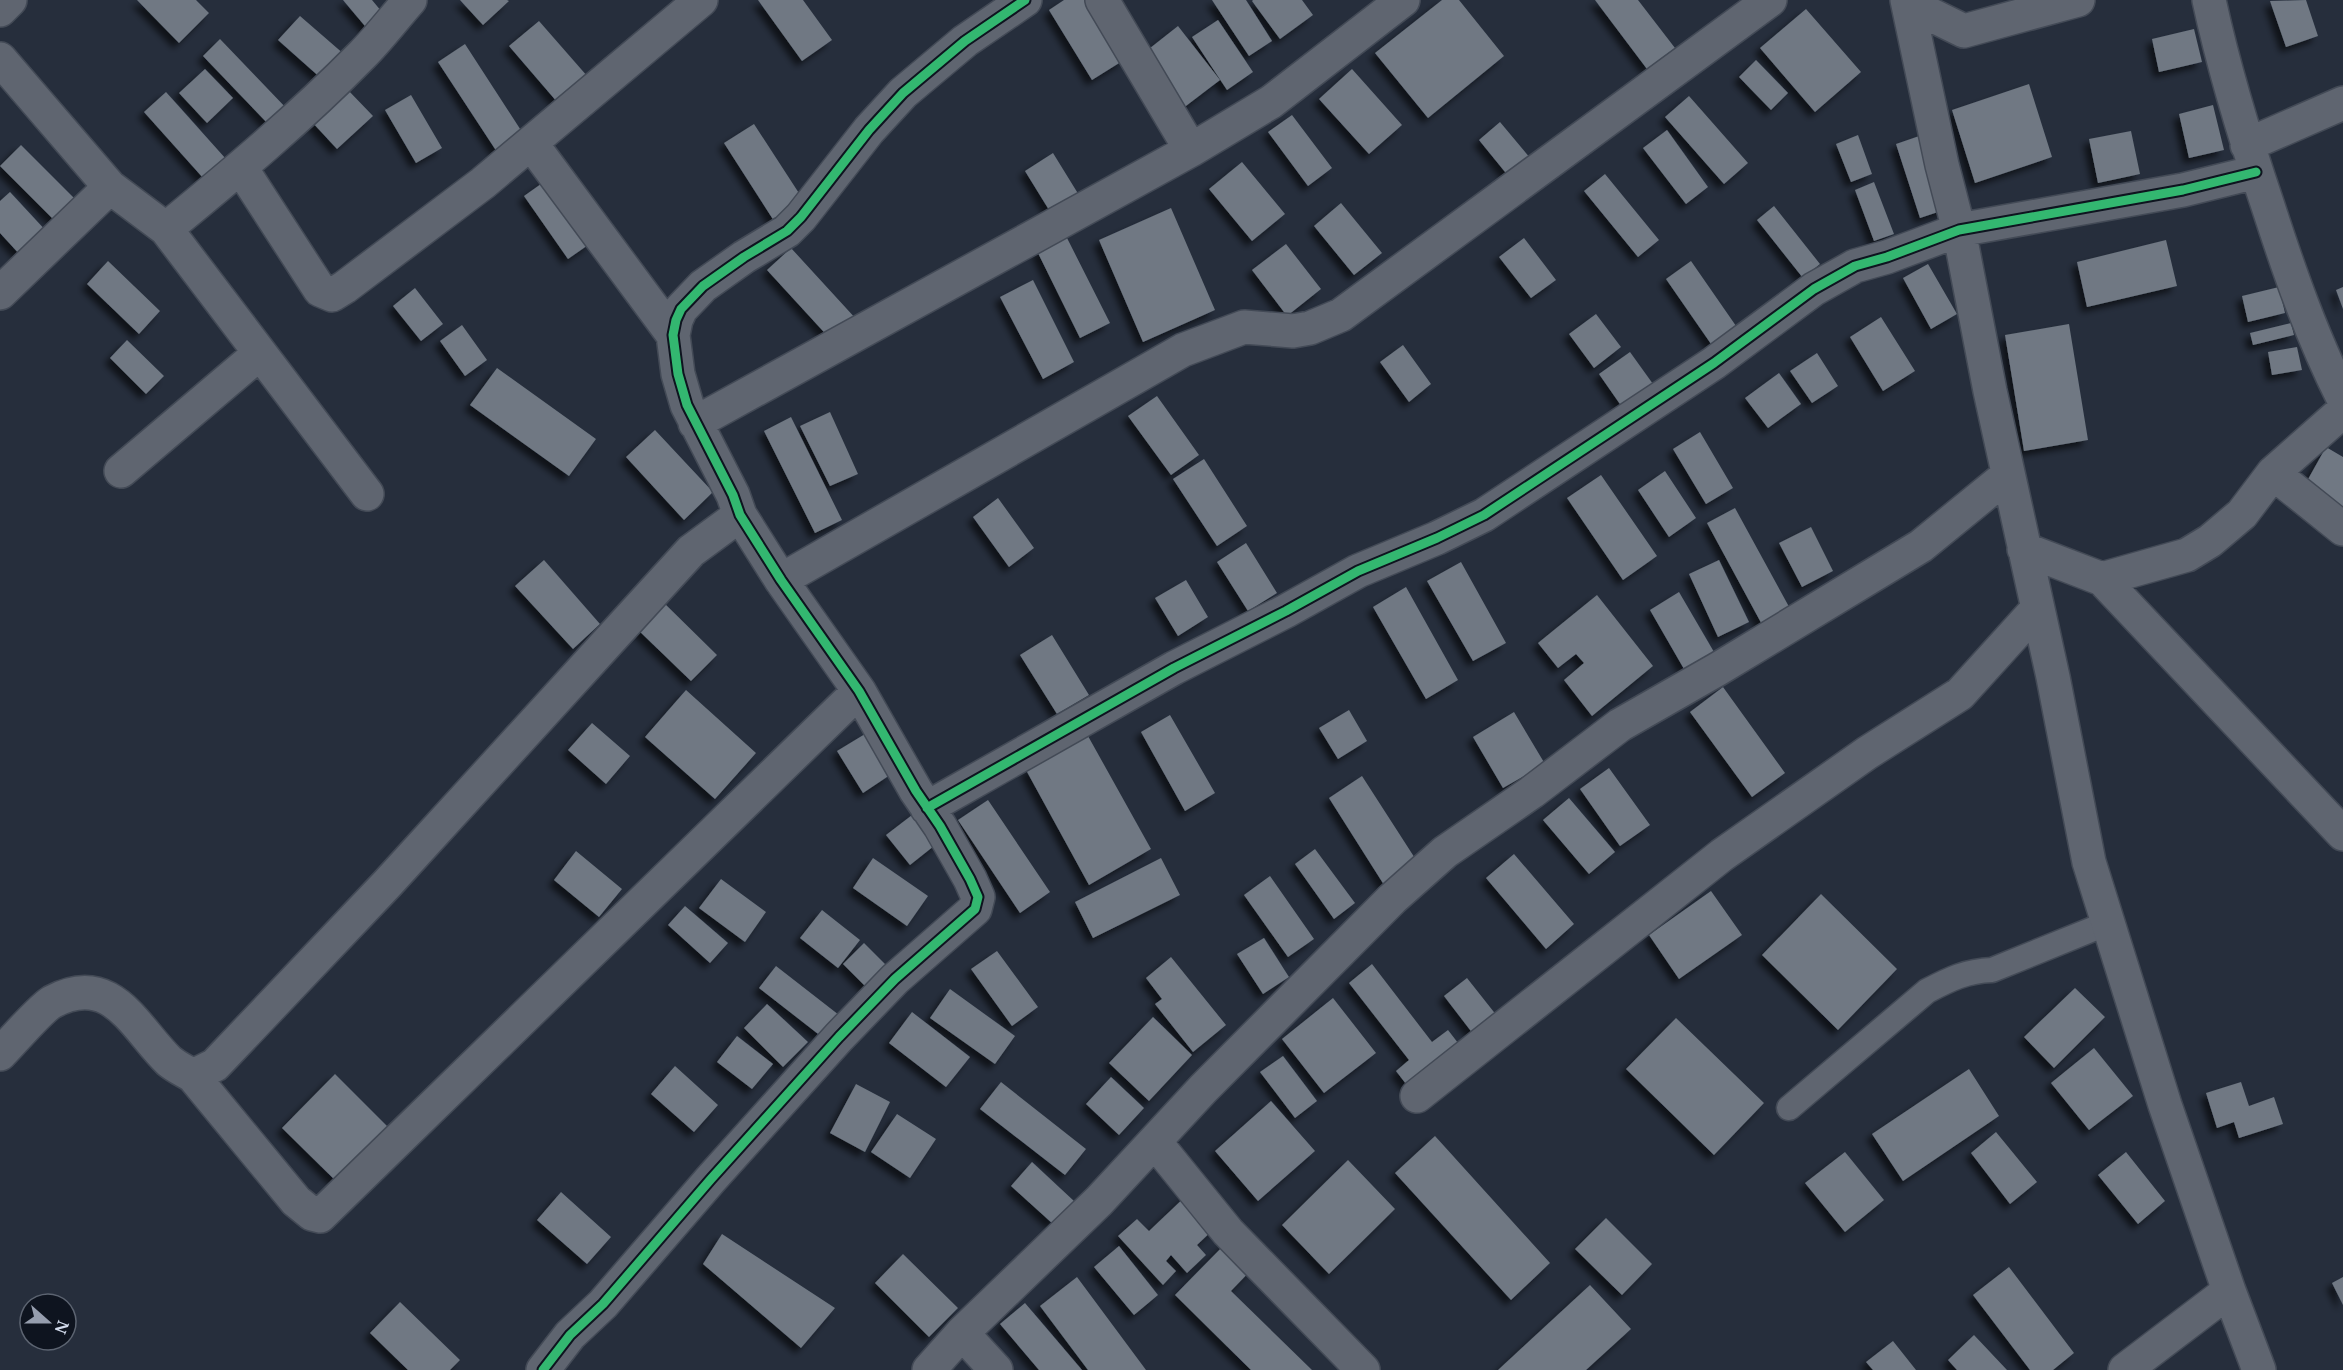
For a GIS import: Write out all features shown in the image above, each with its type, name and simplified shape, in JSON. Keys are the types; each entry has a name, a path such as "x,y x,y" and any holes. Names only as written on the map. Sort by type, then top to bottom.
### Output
{"street":[{"path":"0,10 10,0"},
{"path":"166,229 241,168 363,54 410,0"},
{"path":"241,168 320,290 332,295 473,190 701,0"},
{"path":"543,1370 570,1335 603,1304 718,1170 831,1046 895,979 975,909 978,897 970,879 859,691 781,580 740,515 733,495 687,405 678,374 674,335 676,320 681,309 703,286 787,231 801,217 869,130 903,93 965,41 1024,0"},
{"path":"1102,0 1191,150"},
{"path":"695,423 1191,150 1271,102 1403,0"},
{"path":"781,580 1183,350 1244,327 1293,331 1310,328 1341,315 1770,0"},
{"path":"1908,2 1964,31 2078,0"},
{"path":"2209,0 2219,49 2251,158 2312,330 2343,398"},
{"path":"1908,2 1942,165 1959,230 2008,475 2053,677 2089,862 2165,1105 2229,1291 2259,1370"},
{"path":"0,59 110,187 166,229 367,494"},
{"path":"927,808 1174,668 1286,611 1358,571 1437,538 1484,515 1705,369 1814,289 1855,266 1887,257 1959,230 2183,190 2251,158 2343,103"},
{"path":"531,142 674,335"},
{"path":"0,293 110,187"},
{"path":"122,471 260,353"},
{"path":"2102,579 2187,555 2210,541 2241,513 2273,473 2343,411"},
{"path":"2273,473 2343,529"},
{"path":"929,1370 962,1333 1099,1201 1203,1089 1392,899 1445,852 1532,792 1620,725 1718,669 1921,546 2008,475"},
{"path":"193,1076 215,1065 387,884 691,551 740,515"},
{"path":"2024,549 2102,579 2343,834"},
{"path":"1417,1096 1722,855 1867,753 1960,694 2037,609"},
{"path":"0,1054 51,1003 73,994 90,993 107,996 129,1014 171,1063 193,1076 296,1201 312,1214 320,1216 859,691"},
{"path":"1155,1142 1228,1232 1364,1370"},
{"path":"2126,1370 2229,1291"},
{"path":"962,1333 996,1370"}],"lane":[{"path":"1789,1108 1928,992 1950,979 1973,971 1992,970 2108,923"}],"building":[{"path":"137,0 196,0 209,13 179,43"},
{"path":"343,0 372,0 387,18 370,32"},
{"path":"460,0 507,0 509,1 483,25"},
{"path":"758,0 803,0 832,40 802,61"},
{"path":"1064,0 1088,0 1124,60 1092,80 1049,10"},
{"path":"1212,0 1246,0 1272,41 1249,56"},
{"path":"1253,0 1302,0 1313,15 1280,39"},
{"path":"1442,0 1459,0 1504,56 1428,118 1375,53"},
{"path":"1595,0 1638,0 1675,48 1647,69"},
{"path":"2306,0 2318,36 2286,47 2270,1"},
{"path":"1806,9 1861,72 1815,112 1760,48"},
{"path":"300,16 345,55 323,80 278,40"},
{"path":"1218,20 1253,72 1227,90 1192,37"},
{"path":"539,21 588,77 558,103 509,46"},
{"path":"1178,26 1220,80 1182,109 1140,56"},
{"path":"2194,29 2202,62 2159,72 2152,39"},
{"path":"220,39 289,111 271,127 203,56"},
{"path":"465,44 524,135 497,152 438,62"},
{"path":"1756,60 1788,93 1771,110 1739,77"},
{"path":"205,69 233,98 207,123 179,93"},
{"path":"1352,69 1402,125 1369,154 1319,99"},
{"path":"2029,84 2052,157 1975,183 1952,110"},
{"path":"347,89 373,116 337,149 312,122"},
{"path":"166,92 226,159 204,179 144,112"},
{"path":"411,95 442,148 416,163 385,110"},
{"path":"1689,96 1748,163 1724,184 1665,117"},
{"path":"2213,105 2224,150 2189,158 2179,114"},
{"path":"1292,115 1332,168 1308,186 1268,132"},
{"path":"1500,122 1536,165 1514,183 1479,140"},
{"path":"754,124 806,204 776,224 724,143"},
{"path":"1667,130 1708,187 1686,204 1643,148"},
{"path":"2131,131 2140,174 2098,183 2089,139"},
{"path":"1925,134 1950,208 1920,218 1896,144"},
{"path":"1858,135 1872,174 1851,182 1836,144"},
{"path":"21,145 78,202 57,223 0,166"},
{"path":"1053,153 1082,200 1054,218 1025,171"},
{"path":"1242,162 1285,214 1252,241 1209,189"},
{"path":"1605,174 1659,240 1638,257 1584,191"},
{"path":"548,179 591,243 568,259 524,196"},
{"path":"1874,182 1894,234 1874,241 1855,190"},
{"path":"10,192 48,233 22,257 0,233 0,201"},
{"path":"1341,203 1382,253 1354,275 1314,226"},
{"path":"1774,206 1820,264 1803,278 1757,220"},
{"path":"1171,208 1215,310 1143,342 1099,240"},
{"path":"1066,236 1110,323 1080,338 1037,251"},
{"path":"1524,238 1556,280 1531,298 1499,257"},
{"path":"2166,240 2177,286 2087,307 2077,262"},
{"path":"1286,244 1321,289 1287,316 1252,270"},
{"path":"791,248 857,320 833,342 767,270"},
{"path":"108,261 160,311 139,334 87,284"},
{"path":"1691,261 1743,336 1718,354 1666,279"},
{"path":"1928,264 1957,314 1931,329 1903,278"},
{"path":"1033,280 1074,362 1043,379 1000,297"},
{"path":"2279,287 2285,313 2248,322 2242,296"},
{"path":"2343,287 2343,309 2336,290"},
{"path":"415,288 443,324 421,341 393,306"},
{"path":"1596,314 1621,347 1594,368 1569,334"},
{"path":"1881,317 1915,371 1883,391 1850,337"},
{"path":"2291,323 2294,335 2253,345 2250,333"},
{"path":"2069,324 2088,440 2024,451 2005,335"},
{"path":"462,325 487,360 465,376 440,341"},
{"path":"127,340 164,376 146,394 110,358"},
{"path":"1403,345 1431,384 1409,402 1380,362"},
{"path":"2297,347 2302,370 2272,375 2268,352"},
{"path":"1630,352 1653,384 1622,407 1599,374"},
{"path":"1817,353 1838,386 1812,403 1790,371"},
{"path":"497,368 596,439 569,476 470,405"},
{"path":"1779,373 1801,404 1768,428 1745,398"},
{"path":"1157,396 1199,455 1171,475 1128,416"},
{"path":"830,412 858,474 830,486 800,426"},
{"path":"791,417 842,520 815,533 764,431"},
{"path":"655,430 713,492 684,520 626,457"},
{"path":"1700,432 1733,488 1706,504 1673,449"},
{"path":"2326,447 2343,457 2343,513 2302,490"},
{"path":"1204,459 1247,526 1217,546 1173,479"},
{"path":"1665,471 1696,518 1669,537 1638,490"},
{"path":"1601,475 1657,556 1623,580 1567,498"},
{"path":"998,498 1034,548 1009,567 973,517"},
{"path":"1735,508 1793,614 1765,630 1707,523"},
{"path":"1811,527 1833,571 1802,587 1779,543"},
{"path":"1246,543 1277,593 1248,611 1217,562"},
{"path":"544,560 600,624 573,649 515,586"},
{"path":"1719,560 1749,622 1718,637 1689,574"},
{"path":"1461,562 1506,643 1473,661 1427,581"},
{"path":"1186,580 1208,617 1178,636 1155,598"},
{"path":"1406,587 1458,680 1426,699 1373,607"},
{"path":"1679,592 1714,652 1684,669 1650,610"},
{"path":"1597,595 1653,666 1592,716 1564,680 1584,663 1576,654 1558,668 1538,643"},
{"path":"660,599 717,655 691,681 634,626"},
{"path":"1052,635 1089,695 1057,714 1020,655"},
{"path":"1723,687 1785,773 1752,797 1690,712"},
{"path":"686,690 756,753 715,799 645,737"},
{"path":"1349,710 1367,741 1338,759 1319,728"},
{"path":"1514,712 1545,764 1503,788 1473,737"},
{"path":"1170,715 1215,793 1185,811 1141,732"},
{"path":"592,723 630,756 606,784 568,750"},
{"path":"865,734 890,775 863,793 837,751"},
{"path":"1088,736 1151,849 1089,885 1026,770"},
{"path":"1609,768 1650,825 1620,846 1580,789"},
{"path":"1362,776 1420,866 1386,888 1329,798"},
{"path":"1569,798 1615,852 1589,874 1543,820"},
{"path":"988,800 1050,892 1020,913 958,820"},
{"path":"916,812 939,842 910,865 886,835"},
{"path":"1315,849 1355,903 1334,919 1295,864"},
{"path":"576,851 622,889 599,917 554,880"},
{"path":"1514,854 1574,924 1546,949 1486,878"},
{"path":"873,858 928,896 907,926 853,888"},
{"path":"1161,858 1180,895 1093,938 1075,902"},
{"path":"1270,876 1314,939 1288,957 1244,895"},
{"path":"721,879 766,912 745,942 699,908"},
{"path":"1711,891 1742,935 1679,979 1649,935"},
{"path":"1821,894 1897,969 1838,1030 1762,955"},
{"path":"685,906 728,943 710,963 668,925"},
{"path":"822,910 860,940 838,968 800,938"},
{"path":"1264,938 1289,977 1263,994 1237,954"},
{"path":"864,943 890,969 869,990 843,964"},
{"path":"997,951 1038,1007 1012,1026 971,969"},
{"path":"1171,957 1226,1025 1193,1052 1155,1004 1162,999 1146,978"},
{"path":"1372,964 1432,1042 1448,1030 1465,1052 1413,1093 1396,1071 1409,1060 1349,983"},
{"path":"776,966 839,1015 822,1037 759,988"},
{"path":"1467,978 1501,1021 1477,1039 1444,996"},
{"path":"2075,988 2105,1017 2054,1068 2024,1037"},
{"path":"950,989 1015,1036 995,1064 930,1018"},
{"path":"1333,998 1376,1053 1324,1093 1282,1039"},
{"path":"767,1004 808,1042 783,1067 744,1028"},
{"path":"912,1012 970,1057 946,1087 889,1043"},
{"path":"1153,1017 1192,1055 1149,1101 1109,1063"},
{"path":"1676,1018 1764,1103 1714,1155 1626,1069"},
{"path":"737,1036 773,1064 752,1089 717,1062"},
{"path":"2094,1048 2133,1096 2089,1130 2051,1083"},
{"path":"1283,1056 1317,1101 1295,1118 1260,1072"},
{"path":"675,1066 718,1105 694,1132 651,1094"},
{"path":"1969,1069 1999,1116 1903,1181 1872,1134"},
{"path":"335,1074 392,1131 339,1184 282,1128"},
{"path":"1111,1077 1144,1108 1119,1135 1086,1104"},
{"path":"1001,1082 1086,1149 1065,1175 980,1109"},
{"path":"2241,1082 2249,1106 2274,1097 2283,1124 2239,1138 2234,1122 2217,1128 2206,1093"},
{"path":"856,1084 890,1102 865,1152 830,1133"},
{"path":"1271,1101 1315,1151 1258,1201 1215,1151"},
{"path":"897,1114 936,1139 910,1178 871,1152"},
{"path":"1996,1132 2037,1182 2010,1204 1971,1153"},
{"path":"1435,1136 1550,1263 1511,1300 1395,1173"},
{"path":"1845,1152 1884,1200 1845,1232 1805,1183"},
{"path":"2126,1152 2165,1201 2138,1224 2098,1175"},
{"path":"1348,1160 1395,1209 1329,1274 1282,1225"},
{"path":"1032,1162 1074,1201 1053,1224 1011,1186"},
{"path":"561,1192 611,1237 587,1264 537,1220"},
{"path":"1188,1194 1217,1226 1197,1245 1206,1255 1187,1273 1171,1255 1166,1261 1176,1271 1163,1285 1118,1236 1137,1219 1149,1231"},
{"path":"1606,1218 1652,1264 1622,1295 1575,1249"},
{"path":"722,1234 835,1308 801,1348 703,1264"},
{"path":"1228,1241 1254,1267 1231,1291 1312,1370 1251,1370 1175,1295"},
{"path":"1119,1246 1158,1295 1134,1315 1094,1267"},
{"path":"903,1254 958,1308 929,1337 875,1283"},
{"path":"2009,1267 2074,1353 2053,1370 2030,1370 1973,1295"},
{"path":"1077,1277 1146,1370 1088,1370 1040,1306"},
{"path":"2343,1277 2343,1305 2332,1283"},
{"path":"1590,1285 1631,1329 1586,1370 1498,1370"},
{"path":"400,1302 460,1360 450,1370 408,1370 370,1333"},
{"path":"1025,1303 1082,1370 1039,1370 1000,1324"},
{"path":"1974,1335 2007,1370 1957,1370 1948,1360"},
{"path":"1893,1341 1916,1370 1873,1370 1866,1362"}],"cycle path":[{"path":"543,1370 570,1335 603,1304 711,1179 839,1037 895,979 975,909 978,897 940,826 916,791 859,691 781,580 740,515 733,495 687,405 678,374 673,335 681,309 703,286 744,257 787,231 801,217 869,130 903,93 965,41 1025,0"},
{"path":"927,808 1174,668 1286,611 1358,571 1437,538 1484,515 1714,363 1814,289 1855,266 1887,257 1959,230 2183,190 2256,172"}]}
